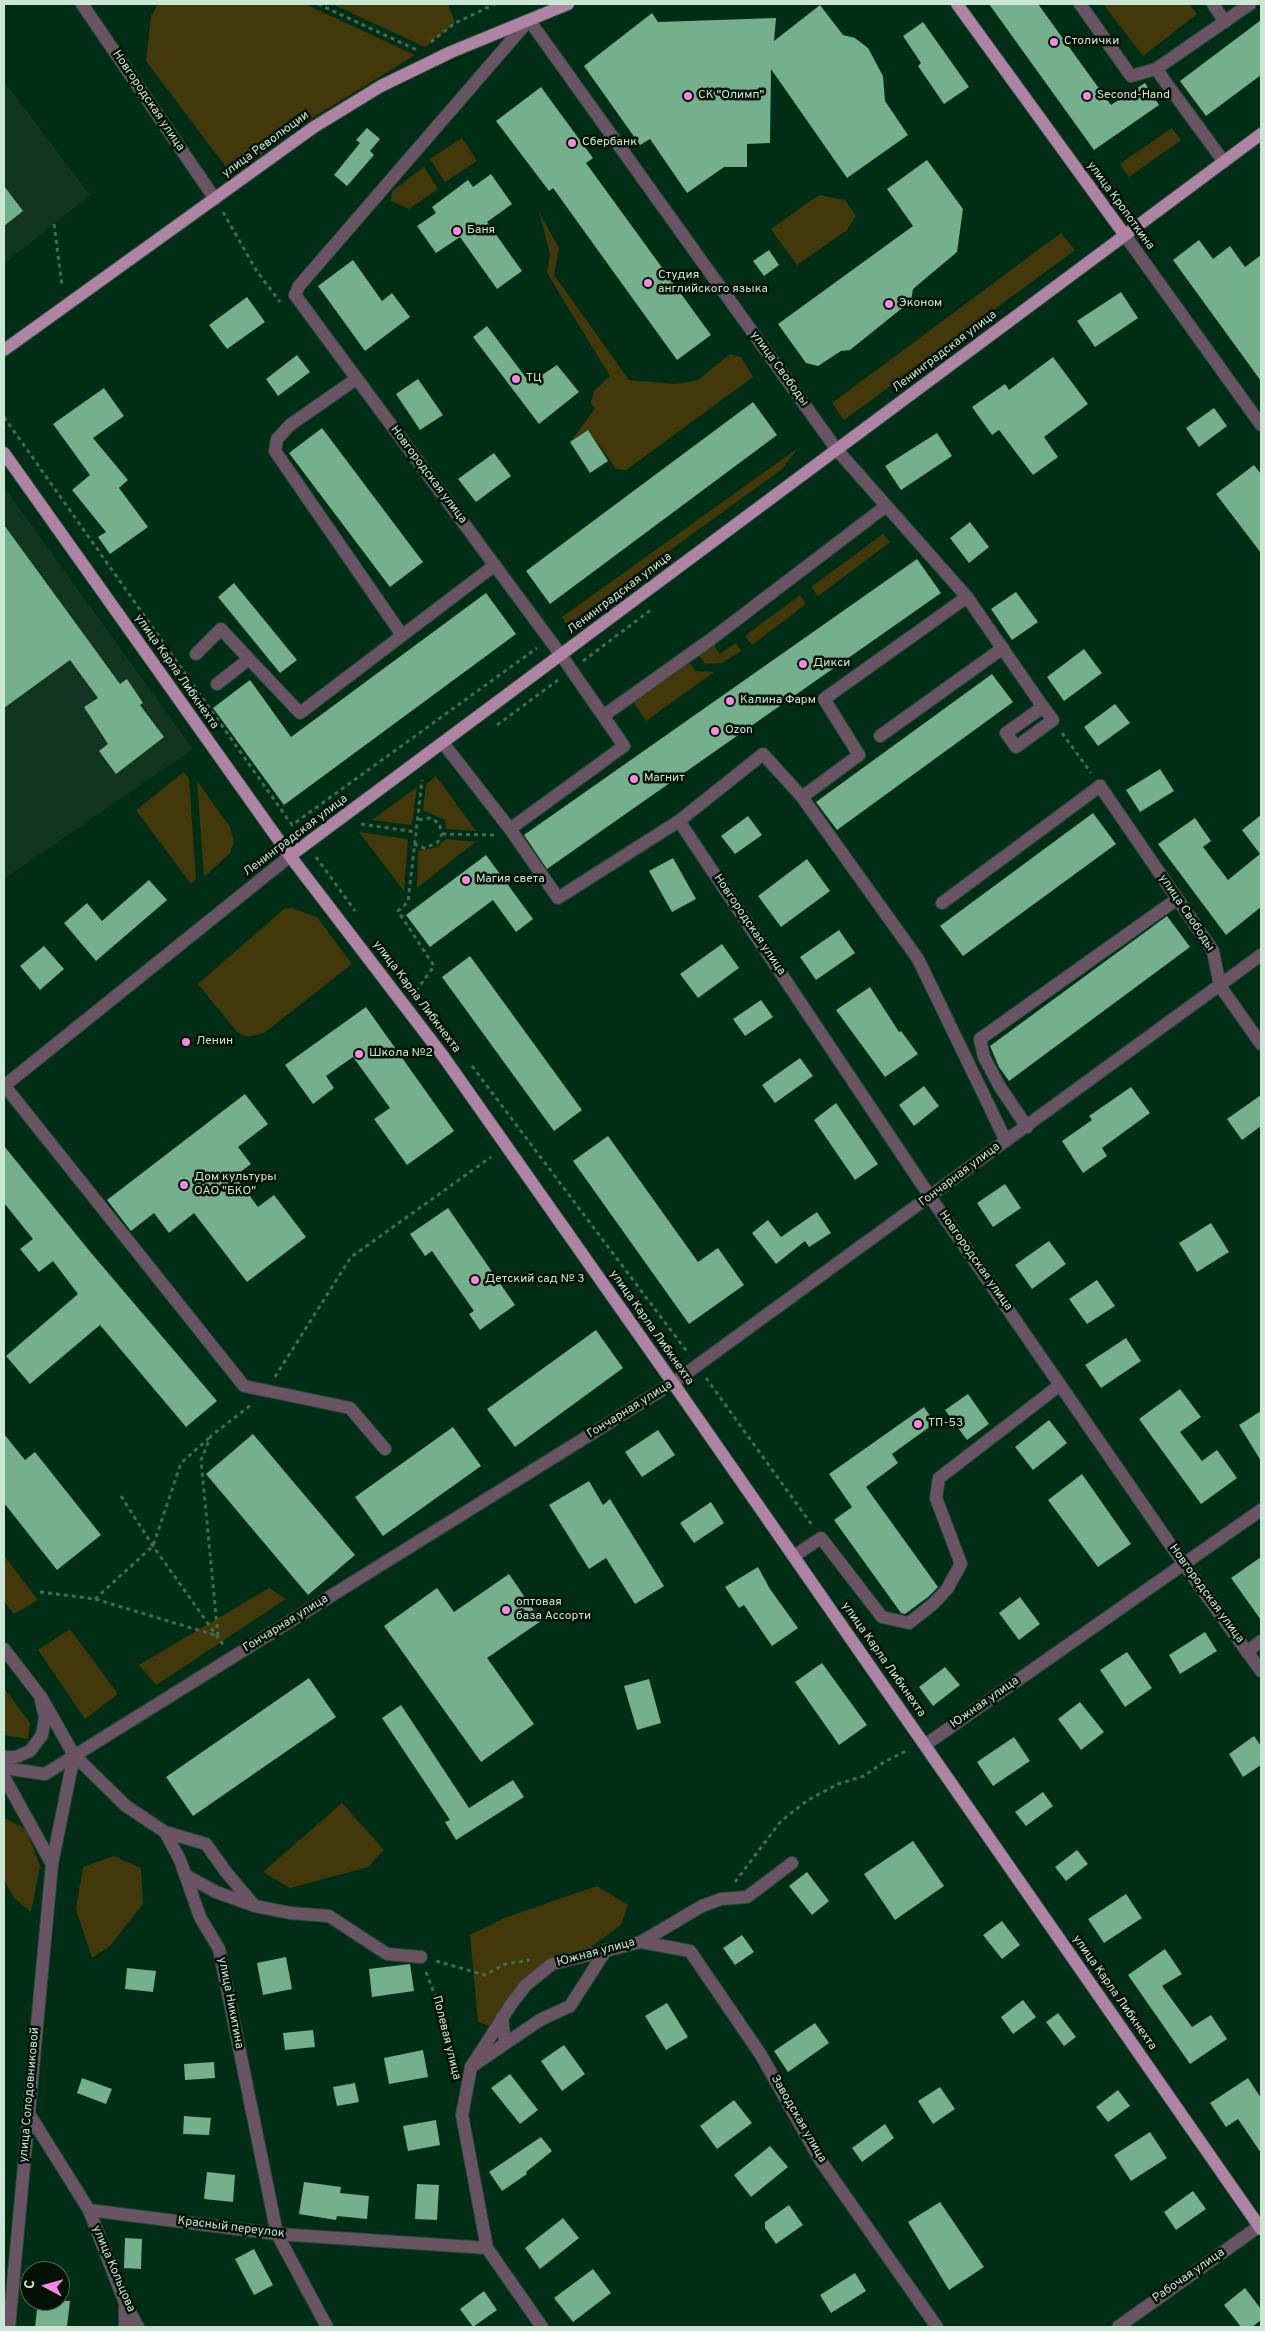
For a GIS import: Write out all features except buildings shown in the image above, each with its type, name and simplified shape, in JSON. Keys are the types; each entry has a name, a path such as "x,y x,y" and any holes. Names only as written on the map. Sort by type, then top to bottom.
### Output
{"main road":[{"name":"улица Революции","path":"4,350 314,127 381,86 450,52 568,4"},
{"name":"улица Кропоткина","path":"957,4 1124,234"},
{"name":"Ленинградская улица","path":"290,856 1261,134"},
{"name":"улица Карла Либкнехта","path":"4,453 290,856 443,1056 1261,2227"}],"street":[{"name":"Новгородская улица","path":"82,4 215,199"},
{"path":"1080,4 1131,76 1156,69 1250,4"},
{"path":"1213,4 1225,22"},
{"name":"Новгородская улица","path":"510,829 624,746 572,670 295,295 299,286 529,20"},
{"name":"улица Свободы","path":"529,20 837,450 967,597 1053,720"},
{"path":"1156,69 1224,162"},
{"name":"улица Кропоткина","path":"1124,234 1261,424"},
{"path":"356,379 290,425 277,439 275,451 402,635"},
{"path":"603,716 710,640 886,506"},
{"path":"196,654 221,629 300,713 495,565"},
{"path":"802,797 860,755 824,699 967,597"},
{"path":"880,736 1003,648"},
{"path":"217,684 249,659"},
{"path":"1043,707 1006,733 1016,747 1053,720"},
{"path":"443,743 510,829 558,898 679,821 763,754 802,797 918,958 1006,1141"},
{"name":"улица Свободы","path":"1100,786 1213,950 1220,986 1261,1044"},
{"path":"942,903 1100,786"},
{"name":"Новгородская улица","path":"679,821 931,1198 1183,1563 1261,1671"},
{"name":"Ленинградская улица","path":"4,1085 290,856"},
{"path":"1027,1127 984,1058 980,1039 1177,899"},
{"name":"Гончарная улица","path":"4,1768 45,1774 673,1383 931,1198 1261,955"},
{"path":"4,1085 244,1386 350,1408 385,1449"},
{"path":"794,1556 821,1538 882,1616 909,1623 933,1604 947,1589 961,1564 936,1498 939,1478 1060,1385"},
{"name":"Южная улица","path":"925,1745 1261,1510"},
{"path":"1247,1652 1261,1641"},
{"name":"улица Никитина","path":"4,1650 41,1697 74,1755 126,1806 165,1832 180,1860 200,1917 219,1949 277,2234 327,2327"},
{"path":"4,1757 16,1757 30,1751 42,1736 45,1717 41,1697"},
{"name":"улица Солодовниковой","path":"9,2327 52,1864 74,1755"},
{"path":"4,1777 52,1864"},
{"path":"165,1832 206,1844 226,1872 255,1906"},
{"name":"Южная улица","path":"487,2248 462,2115 471,2067 502,2017 526,1985 552,1964 641,1942 702,1906 721,1899 747,1897 792,1863"},
{"path":"185,1875 216,1892 255,1906 290,1913 329,1916 387,1954 421,1957"},
{"name":"Заводская улица","path":"641,1942 690,1951 761,2055 820,2160 937,2327"},
{"path":"471,2067 540,2020 570,2006 606,1950"},
{"path":"502,2017 505,2044"},
{"path":"29,2114 89,2210"},
{"name":"Красный переулок","path":"89,2210 277,2234 487,2248"},
{"name":"улица Кольцова","path":"89,2210 126,2303 138,2327"},
{"name":"Рабочая улица","path":"1118,2327 1261,2227"},
{"path":"487,2248 542,2327"},
{"path":"125,2327 126,2303"}],"path":[{"path":"318,4 420,51"},
{"path":"215,199 256,270 285,309"},
{"path":"54,224 62,286"},
{"path":"493,728 658,605"},
{"path":"1053,720 1100,786"},
{"path":"414,785 429,774"},
{"path":"410,984 416,992 434,966 398,911 408,902 422,780"},
{"path":"414,844 424,848 437,843 442,834 440,823 430,818 417,820"},
{"path":"354,830 369,819"},
{"path":"361,824 416,832"},
{"path":"442,834 495,836 510,829"},
{"path":"323,852 315,858 357,913"},
{"path":"470,1063 697,1366 821,1538"},
{"path":"94,1599 153,1546 181,1463 266,1392 289,1351 351,1258 492,1157"},
{"path":"211,1436 201,1460 218,1636"},
{"path":"121,1496 153,1546 232,1657"},
{"path":"40,1592 94,1599 218,1636"},
{"path":"721,1899 754,1860 781,1821 808,1800 838,1784 864,1776 884,1762 906,1751 925,1745"},
{"path":"421,1957 485,1975 504,1964 533,1960 552,1964"},
{"name":"Полевая улица","path":"421,1957 441,2011 455,2070"}],"shaded area":[{"path":"158,4 305,4 415,55 306,122 232,175 146,61 151,16"},
{"path":"332,4 448,4 455,23 425,47"},
{"path":"1103,4 1189,4 1197,14 1143,56"},
{"path":"4,81 90,195 4,264"},
{"path":"1172,128 1181,140 1129,177 1120,164"},
{"path":"462,138 477,161 445,182 430,159"},
{"path":"424,167 438,189 409,209 391,201 392,191"},
{"path":"819,195 845,200 856,216 847,230 797,265 771,229"},
{"path":"539,212 559,248 554,275 629,380 676,384 698,380 730,354 741,357 753,377 626,470 616,469 588,430 570,442 595,409 591,403 594,391 610,376 547,273 550,254"},
{"path":"1061,233 1075,250 844,420 832,403"},
{"path":"798,448 782,469 567,625 562,617"},
{"path":"4,487 193,749 4,879"},
{"path":"883,534 890,542 818,596 811,587"},
{"path":"800,595 806,604 752,645 745,636"},
{"path":"710,640 720,654 736,643 741,651 722,663 705,664 696,650"},
{"path":"686,657 695,671 714,672 646,721 630,697"},
{"path":"184,772 189,778 196,879 191,884 136,810"},
{"path":"436,776 476,831 446,829 445,820 423,810 426,784"},
{"path":"197,781 230,827 234,842 230,853 204,877"},
{"path":"417,787 412,825 372,820"},
{"path":"359,832 408,839 404,891"},
{"path":"446,839 475,842 417,888 418,851 437,847"},
{"path":"292,908 317,917 352,964 264,1033 247,1037 237,1032 198,984 284,909"},
{"path":"4,1556 38,1600 14,1614 4,1601"},
{"path":"269,1588 286,1599 156,1685 139,1665"},
{"path":"70,1629 118,1694 85,1719 38,1650"},
{"path":"4,1688 30,1723 28,1739 4,1735"},
{"path":"342,1803 384,1850 368,1867 290,1888 263,1872"},
{"path":"4,1818 26,1829 40,1866 31,1912 14,1898 4,1880"},
{"path":"114,1856 141,1868 143,1904 110,1946 92,1958 76,1909 83,1867"},
{"path":"597,1886 628,1905 621,1925 591,1947 551,1960 514,1992 489,2026 478,2022 470,1935 507,1917"}],"place":[{"name":"Столички","path":"1054,42"},
{"name":"СК \"Олимп\"","path":"688,96"},
{"name":"Second-Hand","path":"1087,96"},
{"name":"Сбербанк","path":"572,143"},
{"name":"Баня","path":"457,231"},
{"name":"Студия английского языка","path":"648,283"},
{"name":"Эконом","path":"889,304"},
{"name":"ТЦ","path":"516,379"},
{"name":"Дикси","path":"803,664"},
{"name":"Калина Фарм","path":"730,701"},
{"name":"Ozon","path":"715,731"},
{"name":"Магнит","path":"634,779"},
{"name":"Магия света","path":"466,880"},
{"name":"Ленин","path":"186,1042"},
{"name":"Школа №2","path":"359,1054"},
{"name":"Дом культуры ОАО \"БКО\"","path":"184,1185"},
{"name":"Детский сад № 3","path":"475,1280"},
{"name":"ТП-53","path":"918,1424"},
{"name":"оптовая база Ассорти","path":"506,1610"}]}
